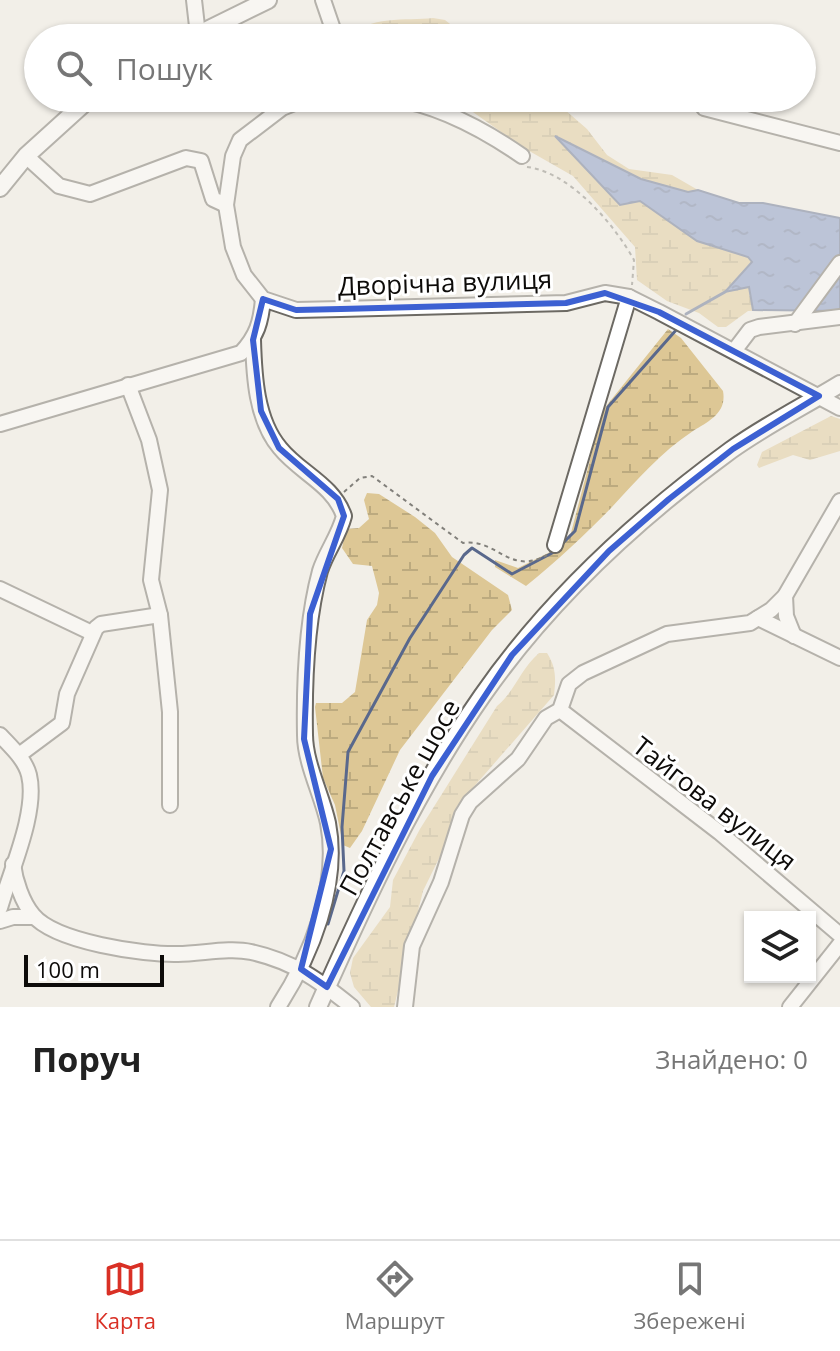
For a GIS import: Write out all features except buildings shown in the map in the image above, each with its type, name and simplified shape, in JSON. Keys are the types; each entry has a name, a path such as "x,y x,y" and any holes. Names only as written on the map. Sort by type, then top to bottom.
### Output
{"main road":[{"path":"219,24 268,0"},
{"path":"0,188 26,156 75,112"},
{"name":"Полтавське шосе","path":"318,1007 432,776 512,655 609,551 669,499 733,449 840,384"}],"street":[{"path":"194,0 195,24"},
{"path":"323,0 331,24"},
{"path":"0,424 241,353 253,340 261,322 263,299 244,275 233,247 226,205 233,156 240,140 277,112"},
{"path":"440,112 481,130 522,156"},
{"path":"720,112 840,143"},
{"path":"26,156 59,186 90,194 186,158 201,161 213,199 226,205"},
{"path":"795,324 840,263"},
{"name":"Дворічна вулиця","path":"263,299 296,310 566,303 605,293 629,297 840,408"},
{"path":"555,545 629,297"},
{"path":"734,351 750,330 840,317"},
{"path":"253,340 254,373 261,411 270,432 279,448 338,499 344,516 341,529 321,567 310,614 304,739 331,849 317,926 301,969 278,1007"},
{"path":"128,385 149,440 160,490 151,580 160,615 170,712 170,805"},
{"path":"405,1007 412,946 441,882 462,815 470,802 518,759 546,718 560,710 569,684 583,673 667,634 750,623 758,618 785,596 840,501"},
{"path":"0,589 92,633"},
{"path":"785,596 786,616 794,636"},
{"path":"19,755 62,723 67,694 92,633 101,624 160,615"},
{"path":"758,618 840,658"},
{"name":"Тайгова вулиця","path":"560,710 719,832 840,935"},
{"path":"0,735 19,755 29,775 30,804 0,908"},
{"path":"13,864 14,879 34,917"},
{"path":"0,921 13,917 34,917 76,939 100,946 174,955 247,951 288,961 352,1007"},
{"path":"790,1007 840,944"}],"path":[{"path":"522,156 527,168 540,167 570,185 628,249 634,260 635,276 629,297"},
{"path":"338,499 360,478 372,476 382,480 463,543 472,542 521,563 534,562 555,545"}],"highlighted area":[{"path":"605,293 659,312 819,396 733,449 669,499 609,551 512,655 432,776 327,987 301,969 331,849 304,739 310,614 344,516 338,499 279,448 261,411 253,340 263,299 296,310 566,303"}],"green space":[{"path":"433,18 450,24 372,24"},
{"path":"473,112 567,112 587,129 607,155 629,169 672,175 698,190 739,203 763,203 840,218 829,309 748,311 726,327 718,327 699,313 667,301 637,280 635,247 573,176 524,148"},
{"path":"668,329 681,338 723,391 724,399 719,411 660,457 581,538 526,586 495,567 495,560 518,568 552,551 571,533 603,410"},
{"path":"831,416 840,419 840,451 810,460 793,455 759,468 757,465 762,452"},
{"path":"367,493 379,494 435,533 452,557 508,595 512,610 492,630 400,750 362,831 350,848 343,845 335,805 323,778 315,707 316,703 342,703 355,692 367,620 377,605 379,593 372,566 353,564 342,548 346,529 359,528 369,519 364,500"},
{"path":"539,653 547,653 552,663 554,695 457,806 449,838 423,891 394,1007 371,1007 354,987 350,973 353,958 390,907 393,880 420,829 497,706"}],"water":[{"path":"555,136 641,179 688,192 698,190 739,203 763,203 840,218 840,311 753,310 749,287 725,292 752,262 748,257 697,241 640,201 620,205"}],"waterway":[{"path":"686,314 725,292"},
{"path":"561,545 575,531 608,407 677,329"},
{"path":"328,924 344,871 342,827 348,752 410,638 464,555 472,548 512,574 556,551"}]}
